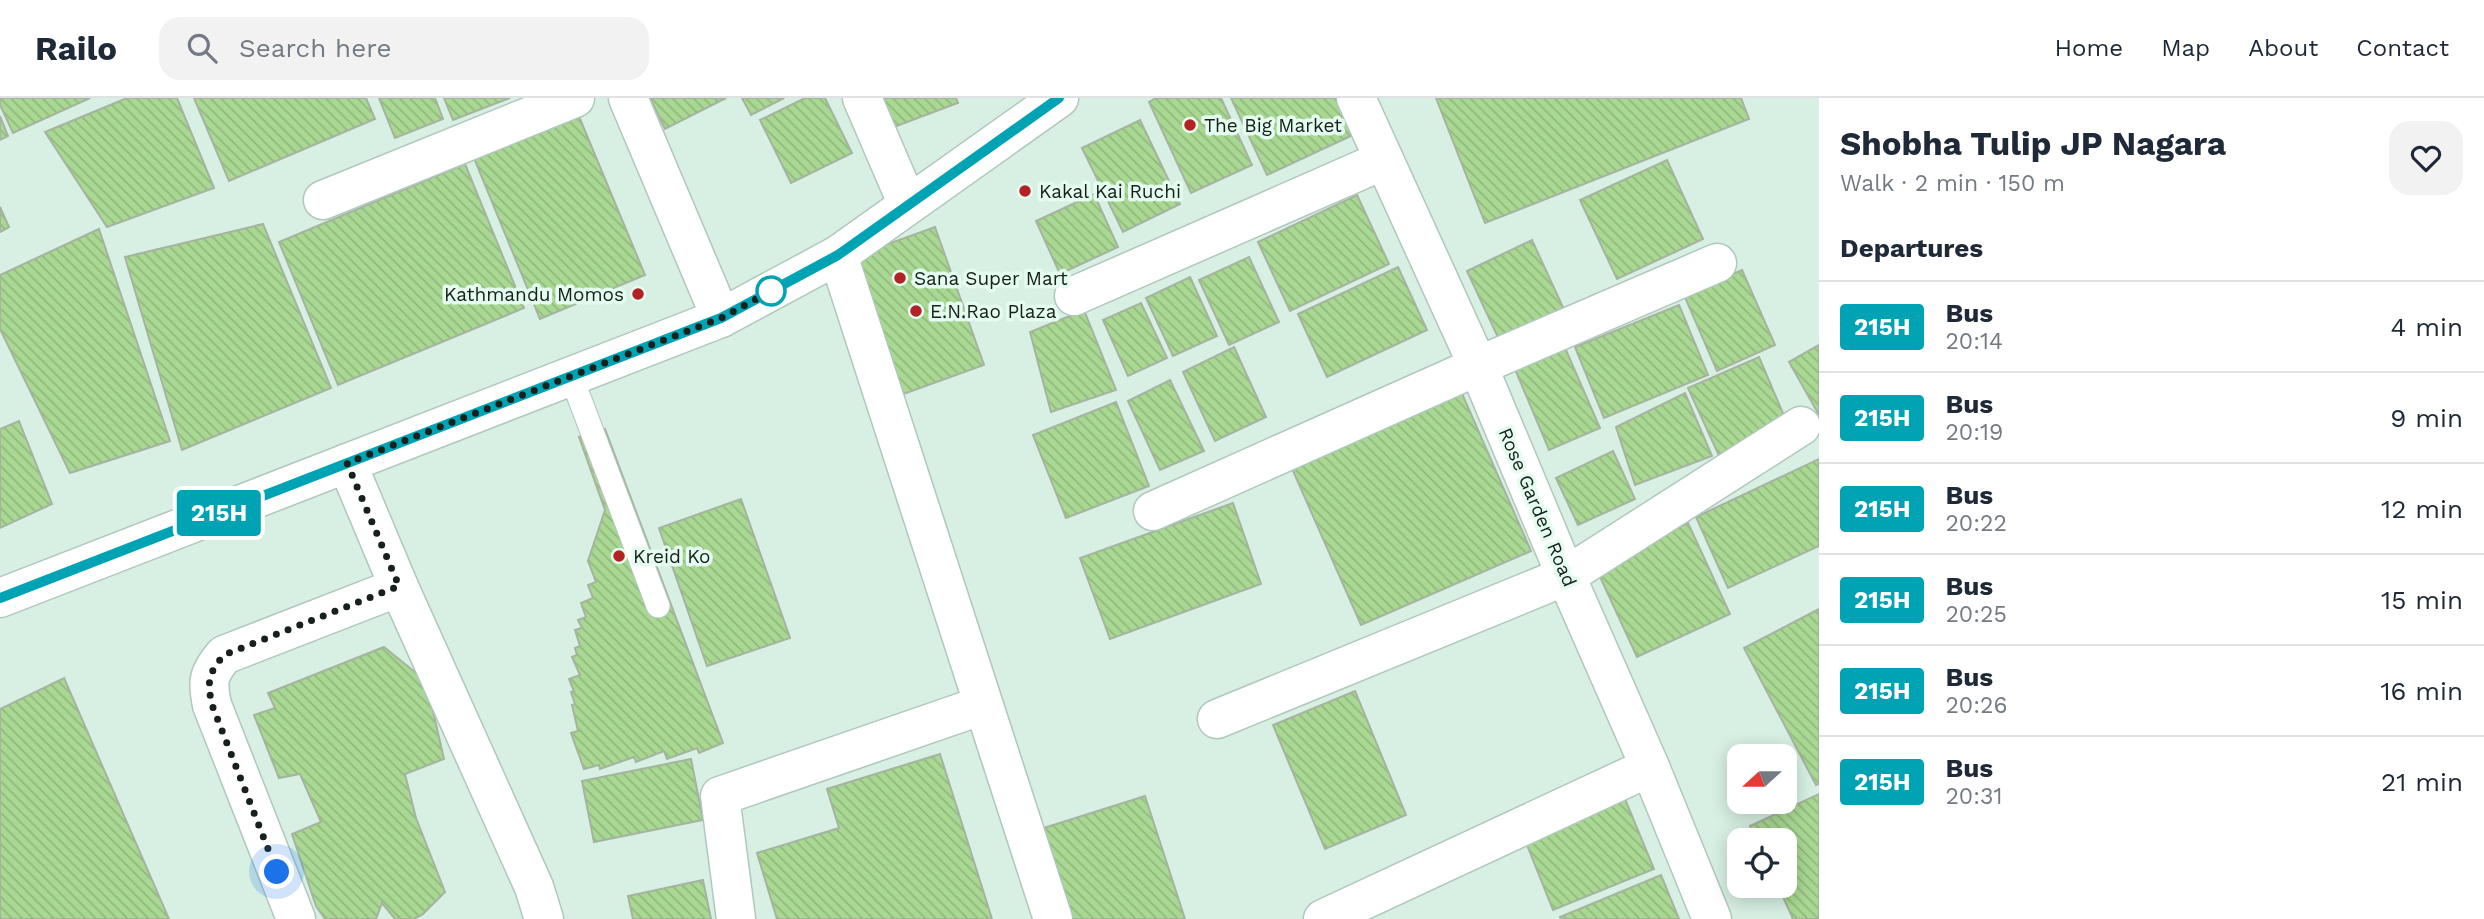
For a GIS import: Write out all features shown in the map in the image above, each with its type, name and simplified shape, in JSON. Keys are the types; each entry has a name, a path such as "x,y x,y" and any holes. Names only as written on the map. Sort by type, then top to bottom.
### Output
{"street":[{"path":"323,200 575,98"},
{"path":"628,98 721,318"},
{"path":"862,98 908,205"},
{"path":"0,598 721,318 838,255 1059,98"},
{"name":"Rose Garden Road","path":"1356,98 1478,366 1650,767 1712,919"},
{"path":"1074,296 1384,160"},
{"path":"838,255 1053,919"},
{"path":"1153,511 1717,263"},
{"path":"1217,719 1566,576 1801,426"},
{"path":"347,463 534,887 544,919"},
{"path":"296,919 212,705 209,687 212,670 224,655 399,586"},
{"path":"736,919 720,796 983,705"},
{"path":"1323,919 1650,767"}],"lane":[{"path":"571,376 657,606"}],"building":[{"path":"0,98 90,98 13,133 0,105"},
{"path":"127,98 177,98 214,188 107,227 45,132"},
{"path":"194,98 366,98 375,119 229,181"},
{"path":"379,98 435,98 443,119 395,138"},
{"path":"444,98 510,98 453,120"},
{"path":"650,98 726,98 665,129"},
{"path":"742,98 784,98 751,115"},
{"path":"805,98 825,98 852,153 791,183 760,120"},
{"path":"874,98 956,98 958,103 886,130"},
{"path":"1156,98 1221,98 1252,165 1191,193 1149,102"},
{"path":"1231,98 1336,98 1353,135 1267,175"},
{"path":"1436,98 1741,98 1749,119 1485,223"},
{"path":"578,114 645,275 540,319 474,158"},
{"path":"0,116 8,136 0,140"},
{"path":"1140,120 1180,204 1123,232 1082,148"},
{"path":"1667,160 1703,239 1617,279 1580,200"},
{"path":"465,164 524,308 338,385 279,242"},
{"path":"1094,194 1118,247 1060,274 1036,221"},
{"path":"1357,195 1389,264 1290,311 1258,242"},
{"path":"0,207 9,227 0,232"},
{"path":"263,224 331,388 182,450 125,257"},
{"name":"E.N.Rao Plaza","path":"935,227 984,365 898,396 849,258"},
{"path":"99,229 170,441 70,473 0,329 0,275"},
{"path":"1532,240 1567,316 1502,346 1467,271"},
{"path":"1249,257 1279,322 1229,345 1199,280"},
{"path":"1398,267 1427,330 1327,377 1298,314"},
{"path":"1742,270 1775,345 1717,371 1684,295"},
{"path":"1190,277 1217,336 1173,356 1146,298"},
{"path":"1141,303 1167,358 1128,376 1103,320"},
{"path":"1679,305 1708,375 1604,418 1575,347"},
{"path":"1084,310 1116,390 1051,412 1030,332"},
{"path":"1562,341 1600,428 1549,450 1512,362"},
{"path":"1819,345 1819,415 1789,362"},
{"path":"1234,347 1266,417 1215,441 1183,372"},
{"path":"1759,357 1788,425 1720,458 1688,388"},
{"path":"1170,380 1204,451 1160,470 1128,401"},
{"path":"1460,389 1531,551 1361,625 1290,464"},
{"path":"1685,393 1712,456 1635,485 1616,427"},
{"path":"1116,402 1149,486 1066,518 1033,435"},
{"path":"19,421 52,504 0,528 0,429"},
{"path":"605,429 723,743 699,753 697,748 667,759 664,751 636,762 634,757 600,769 599,765 584,769 571,733 578,731 572,705 575,704 571,692 574,691 569,679 580,675 572,657 577,655 575,648 580,646 575,630 582,628 578,620 586,617 581,603 593,598 588,585 596,582 588,561 605,510 579,437"},
{"path":"1613,451 1635,499 1578,525 1556,478"},
{"path":"1819,459 1819,546 1728,588 1696,517"},
{"path":"741,499 790,638 707,666 659,528"},
{"path":"1233,503 1261,584 1110,639 1080,558"},
{"path":"1688,523 1730,614 1637,657 1595,566"},
{"path":"1819,609 1819,784 1816,785 1797,744 1794,744 1744,648"},
{"path":"384,647 426,681 444,759 405,774 416,818 445,892 422,915 413,919 395,919 382,903 376,919 325,919 316,906 292,834 321,822 300,774 279,778 254,715 275,708 268,693"},
{"path":"64,678 169,919 0,919 0,709"},
{"path":"1355,691 1406,815 1325,849 1273,725"},
{"path":"940,754 992,919 777,919 757,853 839,828 827,789"},
{"path":"691,759 703,820 594,842 582,781"},
{"path":"1819,794 1819,919 1793,919 1783,898 1797,898 1797,828 1750,826 1776,814 1797,814 1797,804"},
{"path":"1145,796 1185,919 1073,919 1044,828"},
{"path":"1625,799 1654,869 1553,910 1525,840"},
{"path":"1661,875 1679,919 1560,917"},
{"path":"703,880 711,919 633,919 628,896"}],"bus line":[{"name":"215H","path":"0,598 721,318 838,255 1059,98"}],"place":[{"name":"The Big Market","path":"1190,125"},
{"name":"Kakal Kai Ruchi","path":"1025,191"},
{"name":"Sana Super Mart","path":"900,278"},
{"name":"Kathmandu Momos","path":"638,294"},
{"name":"E.N.Rao Plaza","path":"916,311"},
{"name":"Kreid Ko","path":"619,556"}],"route":[{"path":"277,872 212,705 209,687 212,670 224,655 399,586 347,463 721,318 771,291"}]}
